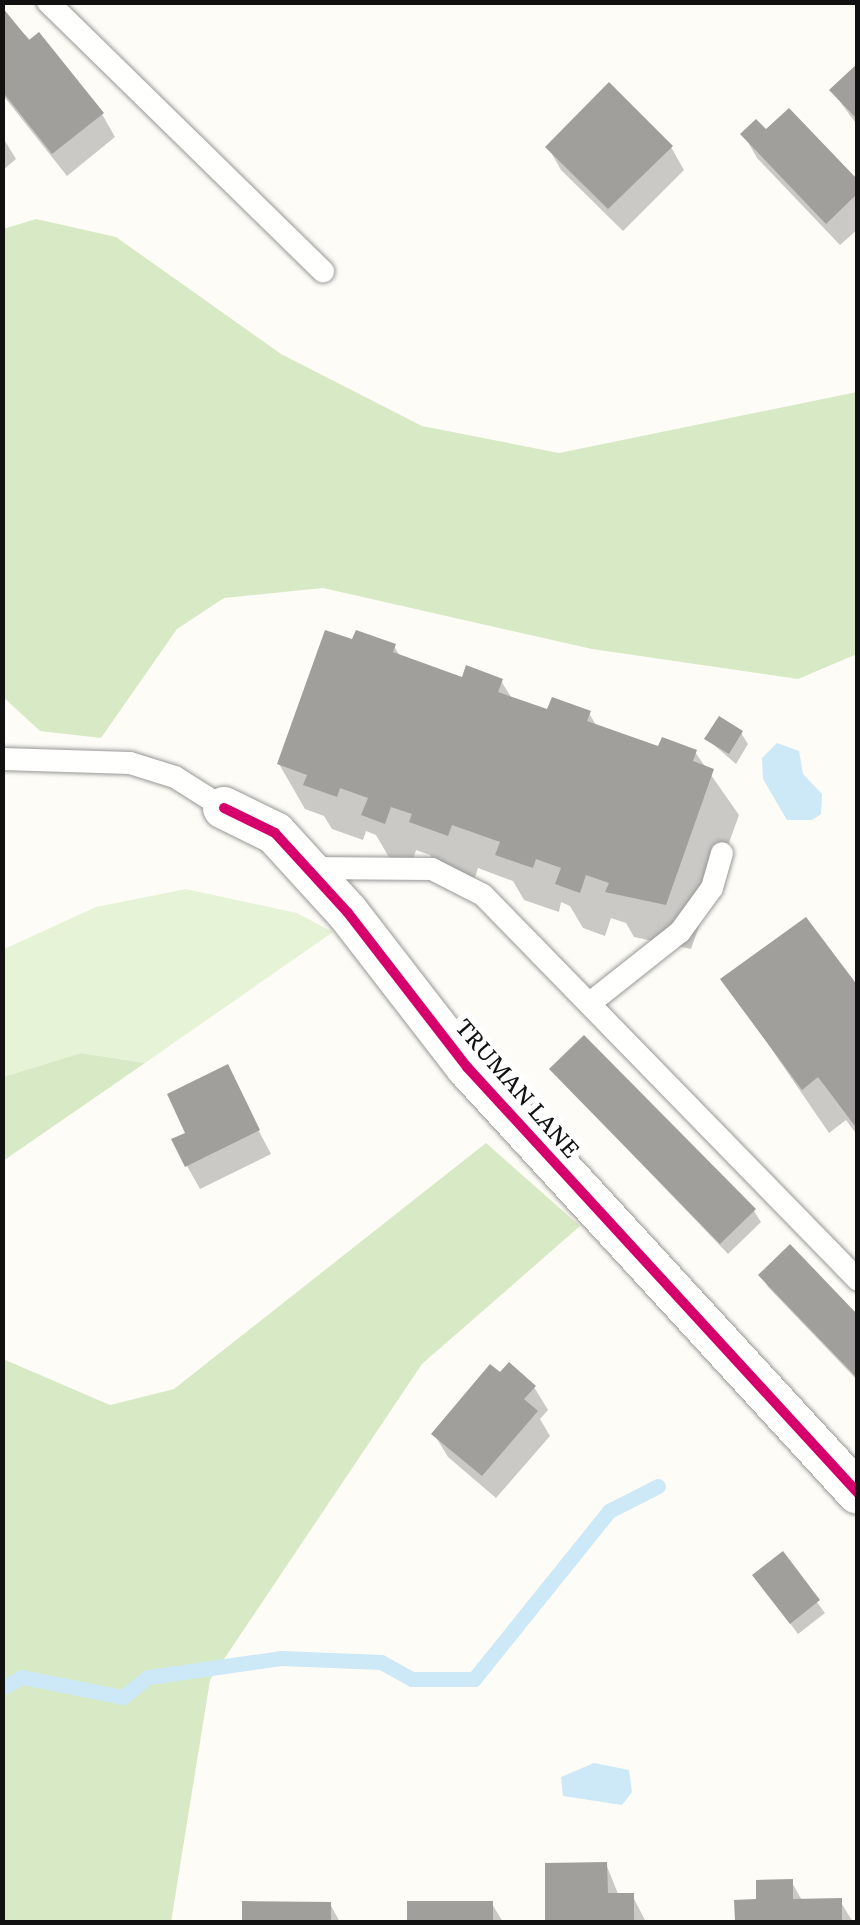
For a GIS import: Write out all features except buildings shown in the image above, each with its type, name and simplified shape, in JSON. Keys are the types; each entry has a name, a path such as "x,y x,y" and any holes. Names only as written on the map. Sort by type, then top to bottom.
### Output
{"street":[{"name":"TRUMAN LANE","path":"224,808 276,833 467,1067 858,1493"}],"lane":[{"path":"48,2 323,271"},
{"path":"2,758 130,763 175,777 224,808"},
{"path":"590,1003 680,932 712,888 722,853"},
{"path":"304,868 432,869 483,895 858,1280"}],"green space":[{"path":"36,219 116,237 281,354 422,426 559,453 857,392 857,654 798,679 592,649 323,588 224,598 177,629 101,738 40,731 2,696 3,229"},
{"path":"186,889 297,913 333,932 145,1063 81,1053 3,1077 2,950 96,907"},
{"path":"81,1053 145,1063 3,1161 3,1077"},
{"path":"486,1143 580,1226 422,1364 210,1680 171,1922 3,1922 3,1359 110,1405 174,1389"}],"water":[{"path":"777,743 799,751 803,774 822,794 821,814 812,820 787,820 763,779 762,758"},
{"path":"594,1763 629,1770 632,1792 622,1805 563,1796 561,1777"}],"waterway":[{"path":"2,1688 22,1677 123,1697 148,1677 281,1658 381,1662 412,1679 474,1679 609,1511 658,1486"}],"cycle path":[{"path":"224,808 275,833 348,913 467,1067 858,1493"}]}
